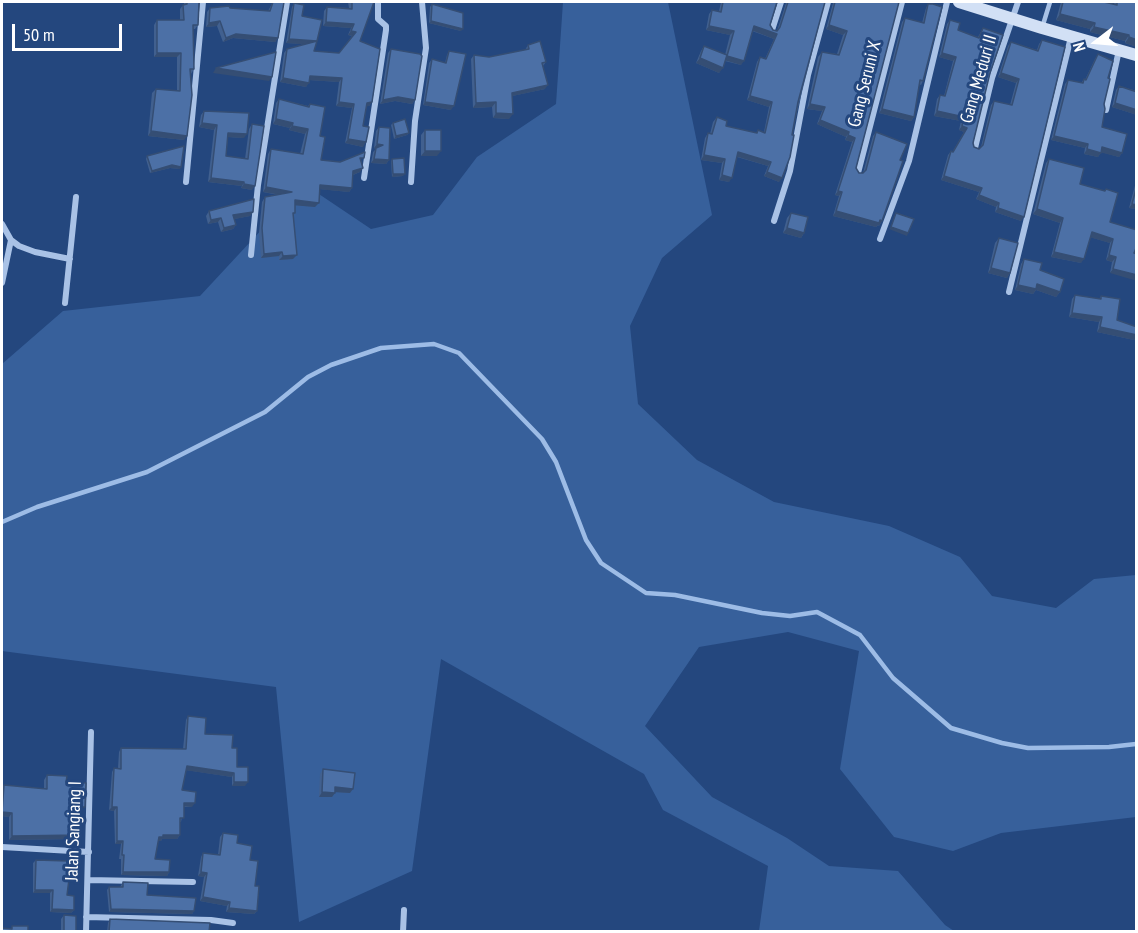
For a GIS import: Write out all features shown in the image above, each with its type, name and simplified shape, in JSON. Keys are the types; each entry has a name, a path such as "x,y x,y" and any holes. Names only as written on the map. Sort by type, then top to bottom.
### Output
{"street":[{"path":"186,182 203,2"},
{"path":"251,255 258,185 287,2"},
{"path":"364,178 386,30 386,26 378,19 378,2"},
{"path":"411,182 416,121 426,48 422,2"},
{"path":"772,30 781,2"},
{"path":"774,221 790,171 808,75 828,2"},
{"name":"Gang Seruni X","path":"858,173 902,2"},
{"path":"880,239 909,161 947,2"},
{"path":"959,2 1137,56"},
{"name":"Gang Meduri II","path":"975,148 992,78 1018,2"},
{"path":"1010,292 1071,37"},
{"path":"1106,110 1119,51"},
{"path":"65,303 76,197"},
{"path":"2,224 11,240 19,246 35,252 70,259"},
{"path":"2,283 11,240"},
{"name":"Jalan Sangiang I","path":"86,932 91,732"},
{"path":"2,847 89,852"},
{"path":"88,880 193,882"},
{"path":"403,932 404,910"},
{"path":"86,917 211,920 233,923"}],"lane":[{"path":"1042,28 1050,2"}],"shaded area":[{"path":"563,2 668,2 712,215 662,258 630,326 638,404 697,460 774,502 889,526 960,557 992,596 1056,608 1094,579 1136,575 1136,817 1001,833 953,851 894,837 840,769 859,651 788,632 699,647 645,726 712,797 787,838 829,866 898,871 945,925 954,931 759,931 768,866 663,810 644,774 441,659 412,871 299,922 276,687 2,651 2,364 63,311 200,296 304,184 371,229 433,215 477,157 556,104"}],"building":[{"path":"187,2 199,2 198,25 193,25 194,69 190,69 192,95 187,136 151,131 156,89 180,91 181,53 157,53 157,20 184,20 183,5"},
{"path":"273,2 284,2 278,38 236,34 226,38 220,21 209,23 210,8 229,6 230,8 270,11"},
{"path":"352,2 374,2 360,41 380,49 372,102 367,103 363,126 369,127 366,142 348,139 354,104 339,102 342,78 310,76 309,83 283,78 287,49 317,41 314,51 339,53 356,32 351,31 354,24 326,22 327,7 352,9"},
{"path":"723,2 777,2 770,25 773,30 777,31 788,2 825,2 798,102 790,157 782,178 767,172 771,162 738,152 732,178 722,175 725,159 704,155 708,133 712,134 717,117 727,121 726,126 765,133 772,102 750,96 760,57 766,59 777,34 754,26 744,61 727,56 734,31 709,26 712,10 721,12"},
{"path":"835,2 899,2 856,168 859,173 866,170 876,132 907,144 882,221 880,220 879,223 836,211 842,192 838,191 855,138 848,135 849,132 820,120 825,107 810,104 822,52 839,55 847,31 829,25"},
{"path":"1063,2 1104,2 1117,5 1117,2 1137,2 1137,40 1129,35 1094,27 1095,23 1060,14"},
{"path":"294,3 304,5 302,16 322,20 317,41 289,39"},
{"path":"432,4 463,13 463,29 431,21"},
{"path":"928,4 942,7 923,81 920,80 914,117 882,109 905,18 924,23"},
{"path":"950,20 960,23 958,30 979,38 983,28 1003,35 990,73 973,143 974,147 979,149 983,145 994,101 1012,105 1019,79 1001,73 1011,42 1038,51 1042,40 1065,47 1024,217 998,208 999,203 979,195 982,188 944,176 951,151 953,152 967,128 962,126 964,117 937,111 940,95 945,96 956,57 942,53"},
{"path":"540,41 546,62 542,63 548,85 512,93 513,114 496,113 496,102 476,103 474,55 489,57 529,49 528,45"},
{"path":"704,46 727,55 723,68 700,58"},
{"path":"391,49 422,56 415,100 398,97 383,100"},
{"path":"449,51 466,54 454,106 425,102 432,59 446,63"},
{"path":"276,52 272,77 216,68"},
{"path":"1098,54 1113,61 1108,78 1110,79 1104,104 1102,127 1127,134 1122,153 1102,147 1101,153 1087,149 1088,144 1054,136 1068,80 1083,83"},
{"path":"1119,86 1137,92 1137,110 1115,103"},
{"path":"279,99 309,107 310,104 325,107 320,136 325,137 321,160 340,162 365,152 364,158 360,158 363,168 353,171 352,188 320,185 319,203 295,200 295,213 293,213 297,255 283,256 282,252 264,254 262,228 265,197 292,192 266,187 271,149 303,154 308,129 292,126 293,123 276,119"},
{"path":"204,111 249,113 247,134 228,133 226,156 248,159 252,124 264,126 255,186 244,184 244,182 211,178 217,125 202,123"},
{"path":"405,119 409,133 396,136 393,123"},
{"path":"379,127 390,128 389,160 374,159 376,148 383,145 377,144"},
{"path":"425,130 441,130 441,151 425,151"},
{"path":"184,146 181,167 172,165 152,171 147,156"},
{"path":"404,158 405,174 393,174 392,159"},
{"path":"1049,159 1084,168 1080,184 1118,193 1110,222 1137,230 1137,246 1134,253 1137,254 1137,275 1113,269 1116,257 1109,255 1113,239 1092,232 1084,259 1054,252 1063,218 1037,209"},
{"path":"1137,185 1137,205 1132,204"},
{"path":"254,199 253,212 233,215 236,225 224,228 221,218 211,220 209,211"},
{"path":"791,213 808,217 804,233 787,228"},
{"path":"896,213 914,219 908,233 891,227"},
{"path":"999,238 1018,243 1010,273 991,268"},
{"path":"1024,259 1042,263 1040,270 1064,279 1060,292 1037,284 1036,289 1018,285"},
{"path":"1075,295 1120,299 1117,320 1137,327 1137,335 1100,327 1102,317 1072,313"},
{"path":"188,716 206,718 205,734 233,735 232,748 237,748 237,767 248,767 248,782 234,782 234,773 187,766 182,790 196,792 195,803 184,803 184,818 180,818 180,835 159,837 155,859 170,860 169,872 123,872 123,841 117,841 117,807 112,807 114,768 121,769 121,748 186,749"},
{"path":"323,769 355,773 353,789 335,787 335,793 322,792"},
{"path":"47,775 67,776 66,782 86,783 80,835 12,836 12,813 2,812 4,785 47,789"},
{"path":"223,833 238,835 237,843 252,846 250,860 258,861 255,886 259,886 257,911 229,908 230,902 203,897 207,873 201,872 203,853 220,855"},
{"path":"36,860 68,861 67,895 74,896 74,910 52,909 53,890 35,890"},
{"path":"123,882 148,883 147,895 196,898 194,911 111,909 109,887 123,887"},
{"path":"64,915 76,916 76,932 64,932"},
{"path":"110,919 210,923 209,932 109,932"},
{"path":"12,926 28,926 28,932 2,932 2,928 12,929"}],"waterway":[{"path":"2,522 37,507 147,472 265,412 308,377 331,365 381,348 434,344 459,353 542,439 556,462 586,540 601,563 646,593 675,595 762,613 790,616 817,612 860,635 893,678 951,728 1028,748 1109,747 1136,744"}]}
